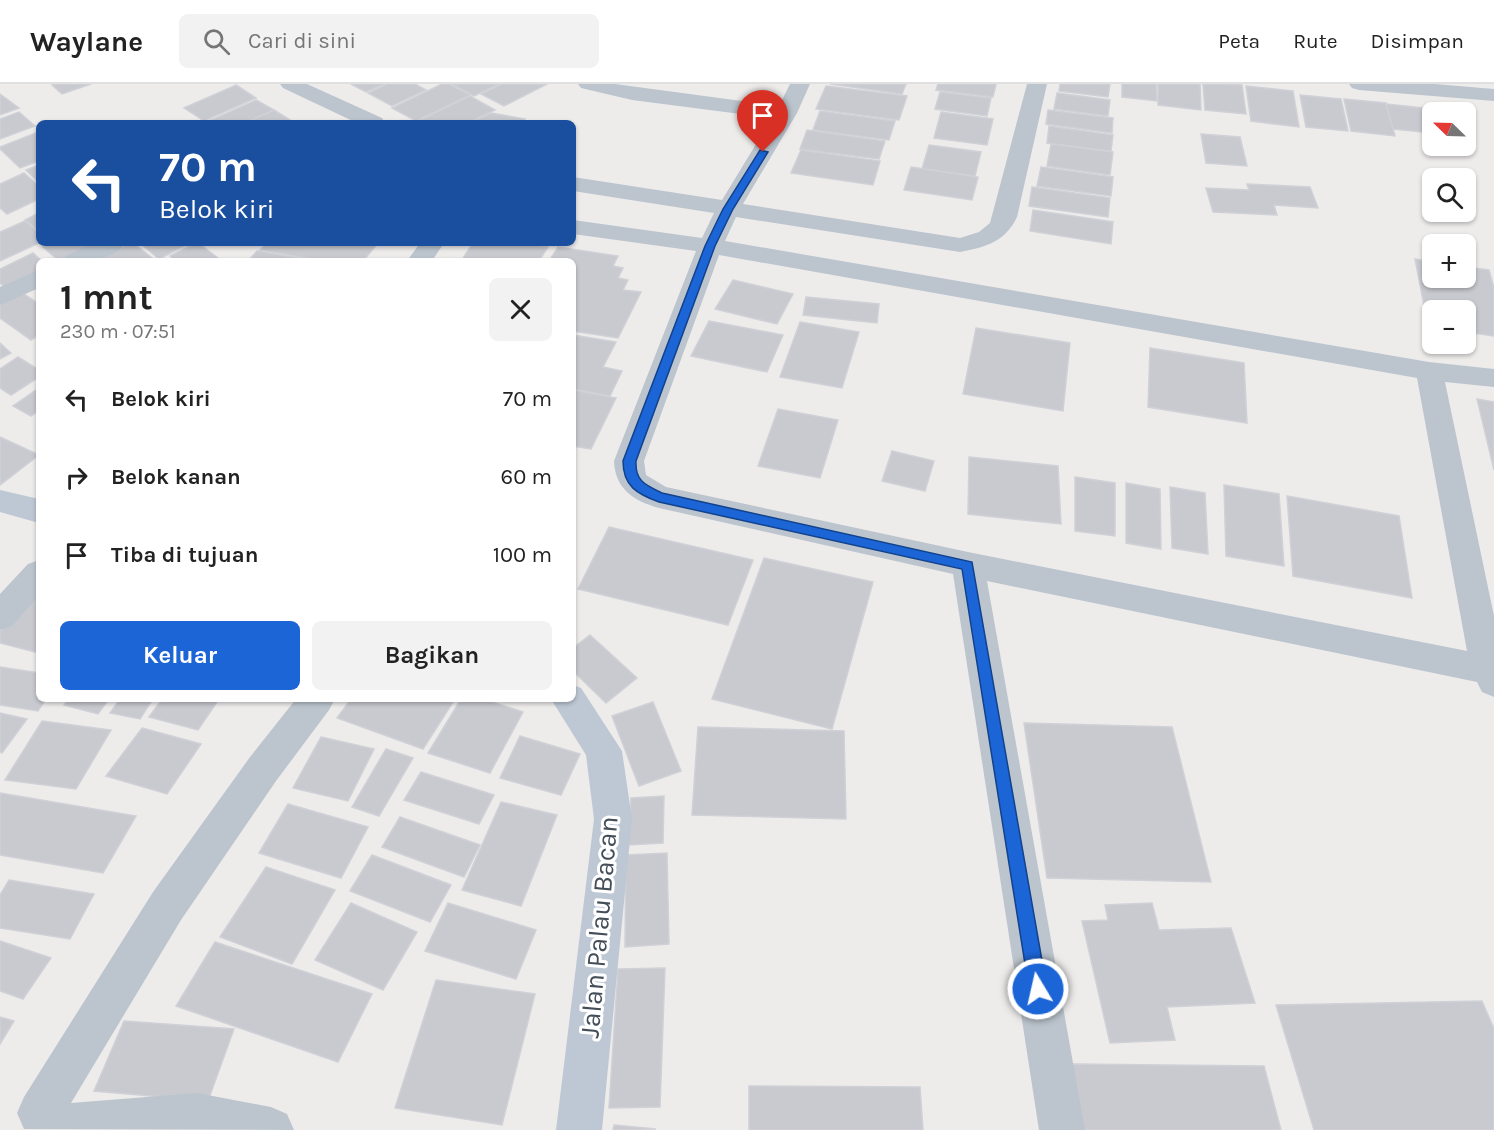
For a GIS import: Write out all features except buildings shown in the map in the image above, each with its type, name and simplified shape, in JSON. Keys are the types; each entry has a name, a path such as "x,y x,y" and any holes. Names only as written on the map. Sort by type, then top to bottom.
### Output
{"street":[{"path":"290,84 368,120"},
{"path":"588,84 632,94 786,113"},
{"path":"801,84 728,209 710,246 629,461 629,475 632,480 638,487 659,497 968,566 1491,676 1429,371"},
{"path":"576,184 960,245 979,242 1000,230 1005,217 1037,84"},
{"path":"1359,84 1494,95"},
{"path":"576,227 710,246 1429,371 1494,378"},
{"path":"81,258 107,246"},
{"path":"0,297 36,279"},
{"path":"0,501 36,510"},
{"path":"968,566 1062,1130"},
{"path":"0,616 36,576"},
{"path":"271,1130 197,1116 69,1126 40,1113 167,906 263,769 315,702"},
{"name":"Jalan Palau Bacan","path":"571,702 604,751 613,819 579,1130"}],"route":[{"path":"763,152 728,209 710,246 629,461 629,475 638,487 659,497 968,566 1038,989"}]}
